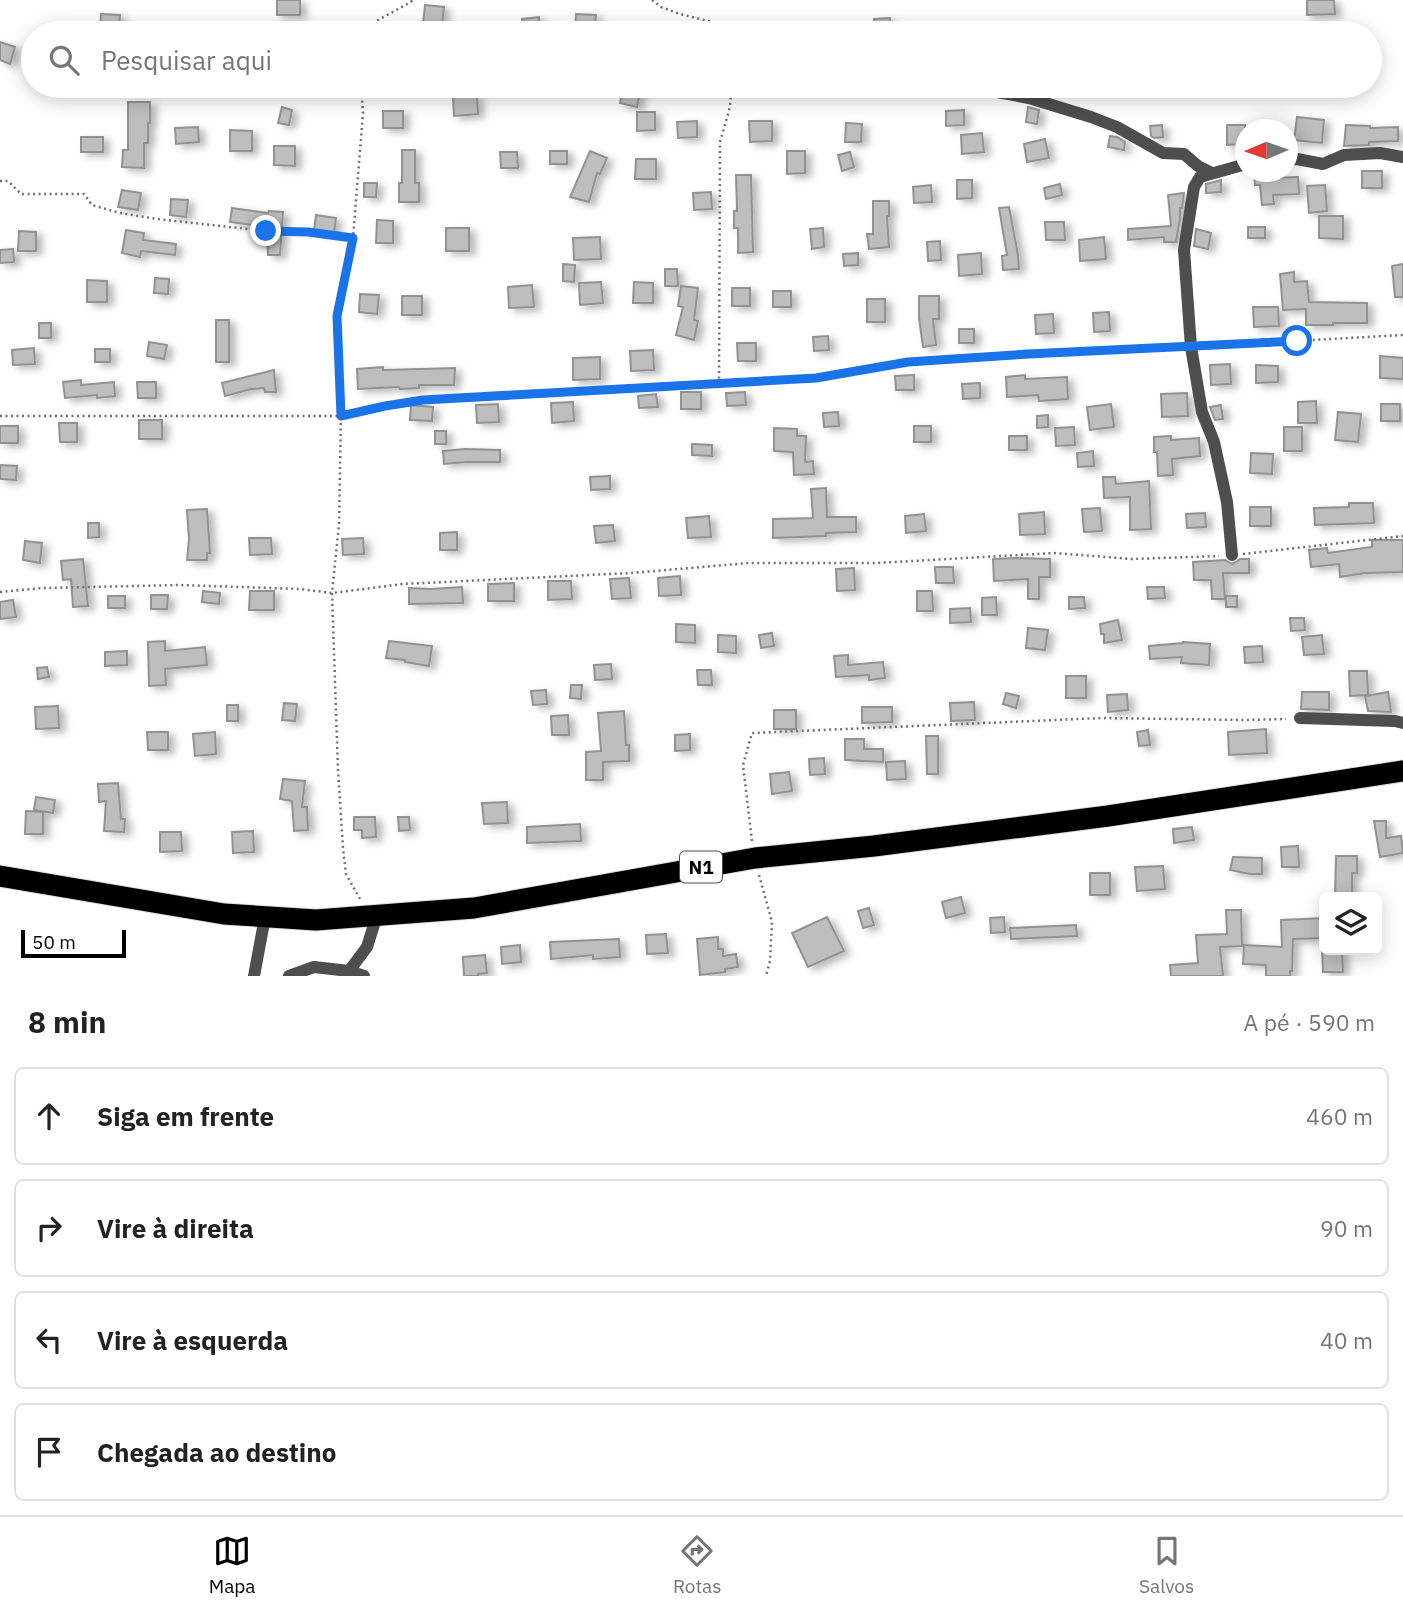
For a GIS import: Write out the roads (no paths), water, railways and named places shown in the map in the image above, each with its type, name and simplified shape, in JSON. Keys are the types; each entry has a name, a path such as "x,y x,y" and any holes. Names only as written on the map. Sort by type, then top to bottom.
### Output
{"highway":[{"name":"N1","path":"0,876 224,914 316,920 474,908 755,858 874,846 1108,816 1403,771"}],"street":[{"path":"1029,98 1118,127 1163,153 1184,154 1212,173"},
{"path":"1298,159 1323,164 1344,155 1380,153 1403,157"},
{"path":"1232,555 1227,502 1214,442 1202,412 1191,347 1184,250 1194,187 1200,177 1235,167"},
{"path":"1300,718 1403,723"},
{"path":"349,971 368,947 369,916"},
{"path":"254,976 265,917"},
{"path":"289,976 314,967 349,971 364,976"}]}
